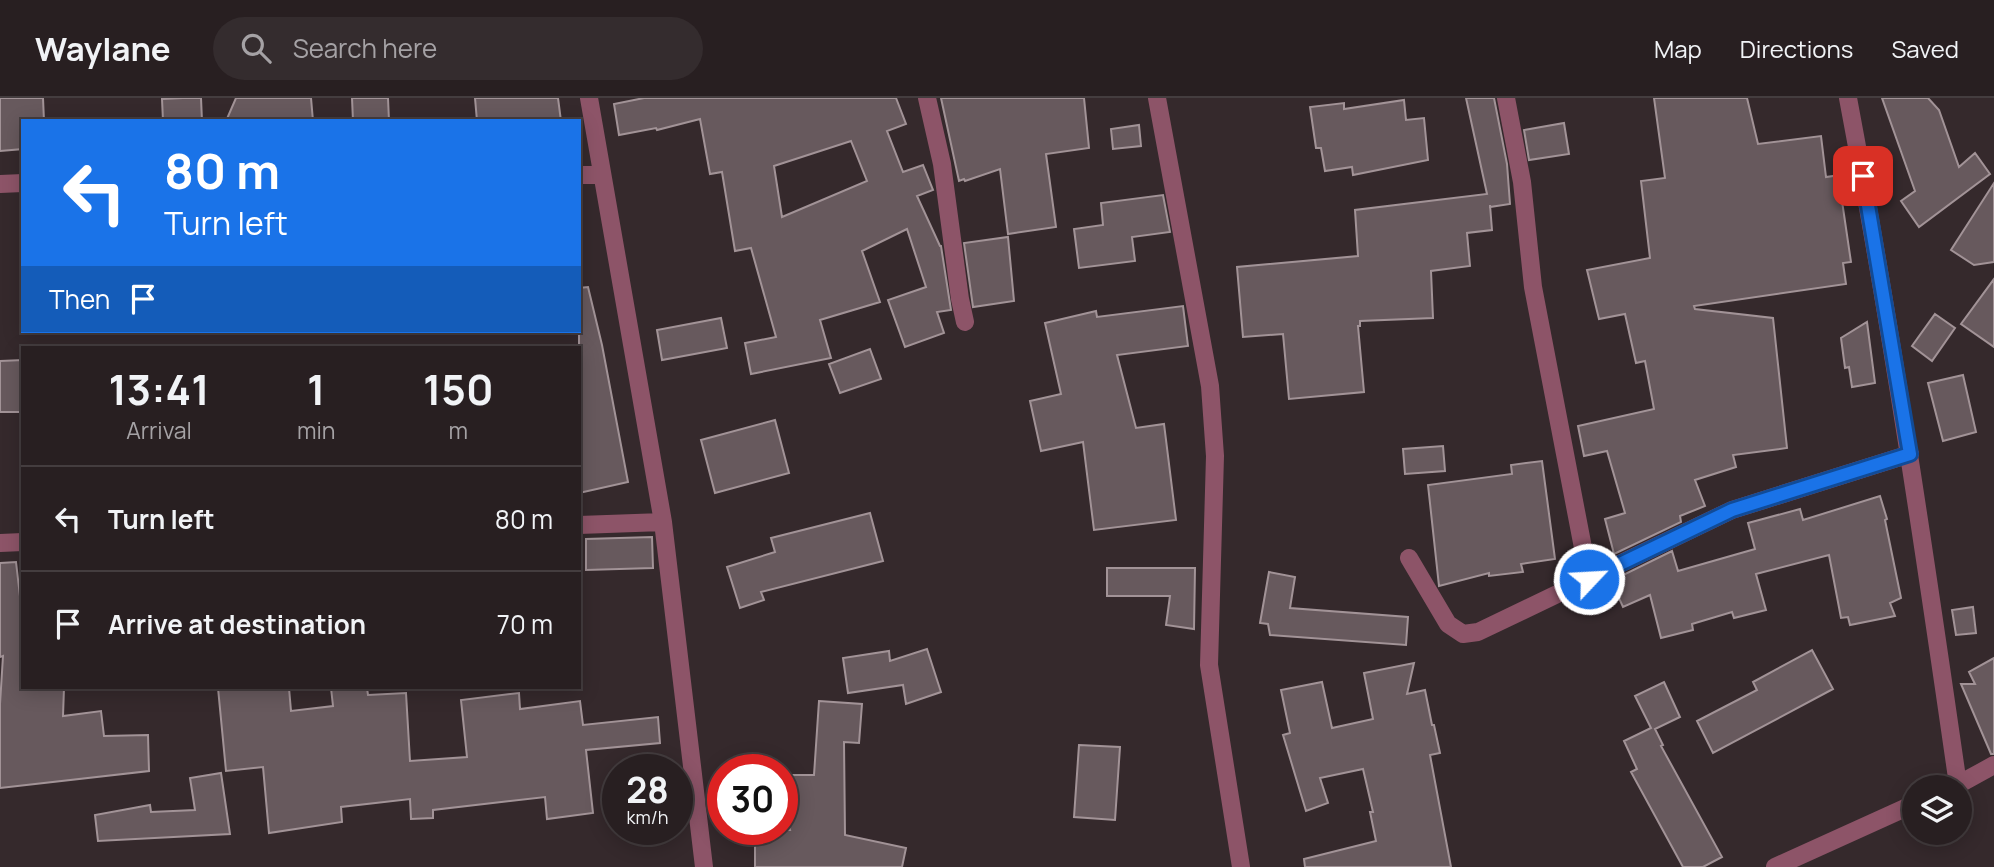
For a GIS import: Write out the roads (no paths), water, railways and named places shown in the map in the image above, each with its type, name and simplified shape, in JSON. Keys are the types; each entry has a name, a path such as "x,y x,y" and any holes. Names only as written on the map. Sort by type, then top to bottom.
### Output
{"street":[{"path":"589,98 663,522 704,867"},
{"path":"927,98 942,164 965,322"},
{"path":"1157,98 1210,386 1214,469 1209,665 1241,867"},
{"path":"1506,98 1522,182 1533,287 1589,579"},
{"path":"1848,98 1910,454 1954,775"},
{"path":"581,175 602,175"},
{"path":"0,184 21,183"},
{"path":"1409,558 1448,624 1463,634 1478,632 1732,510 1910,454"},
{"path":"581,525 663,522"},
{"path":"0,543 21,542"},
{"path":"1972,777 1994,765"},
{"path":"1775,867 1902,809"}]}
